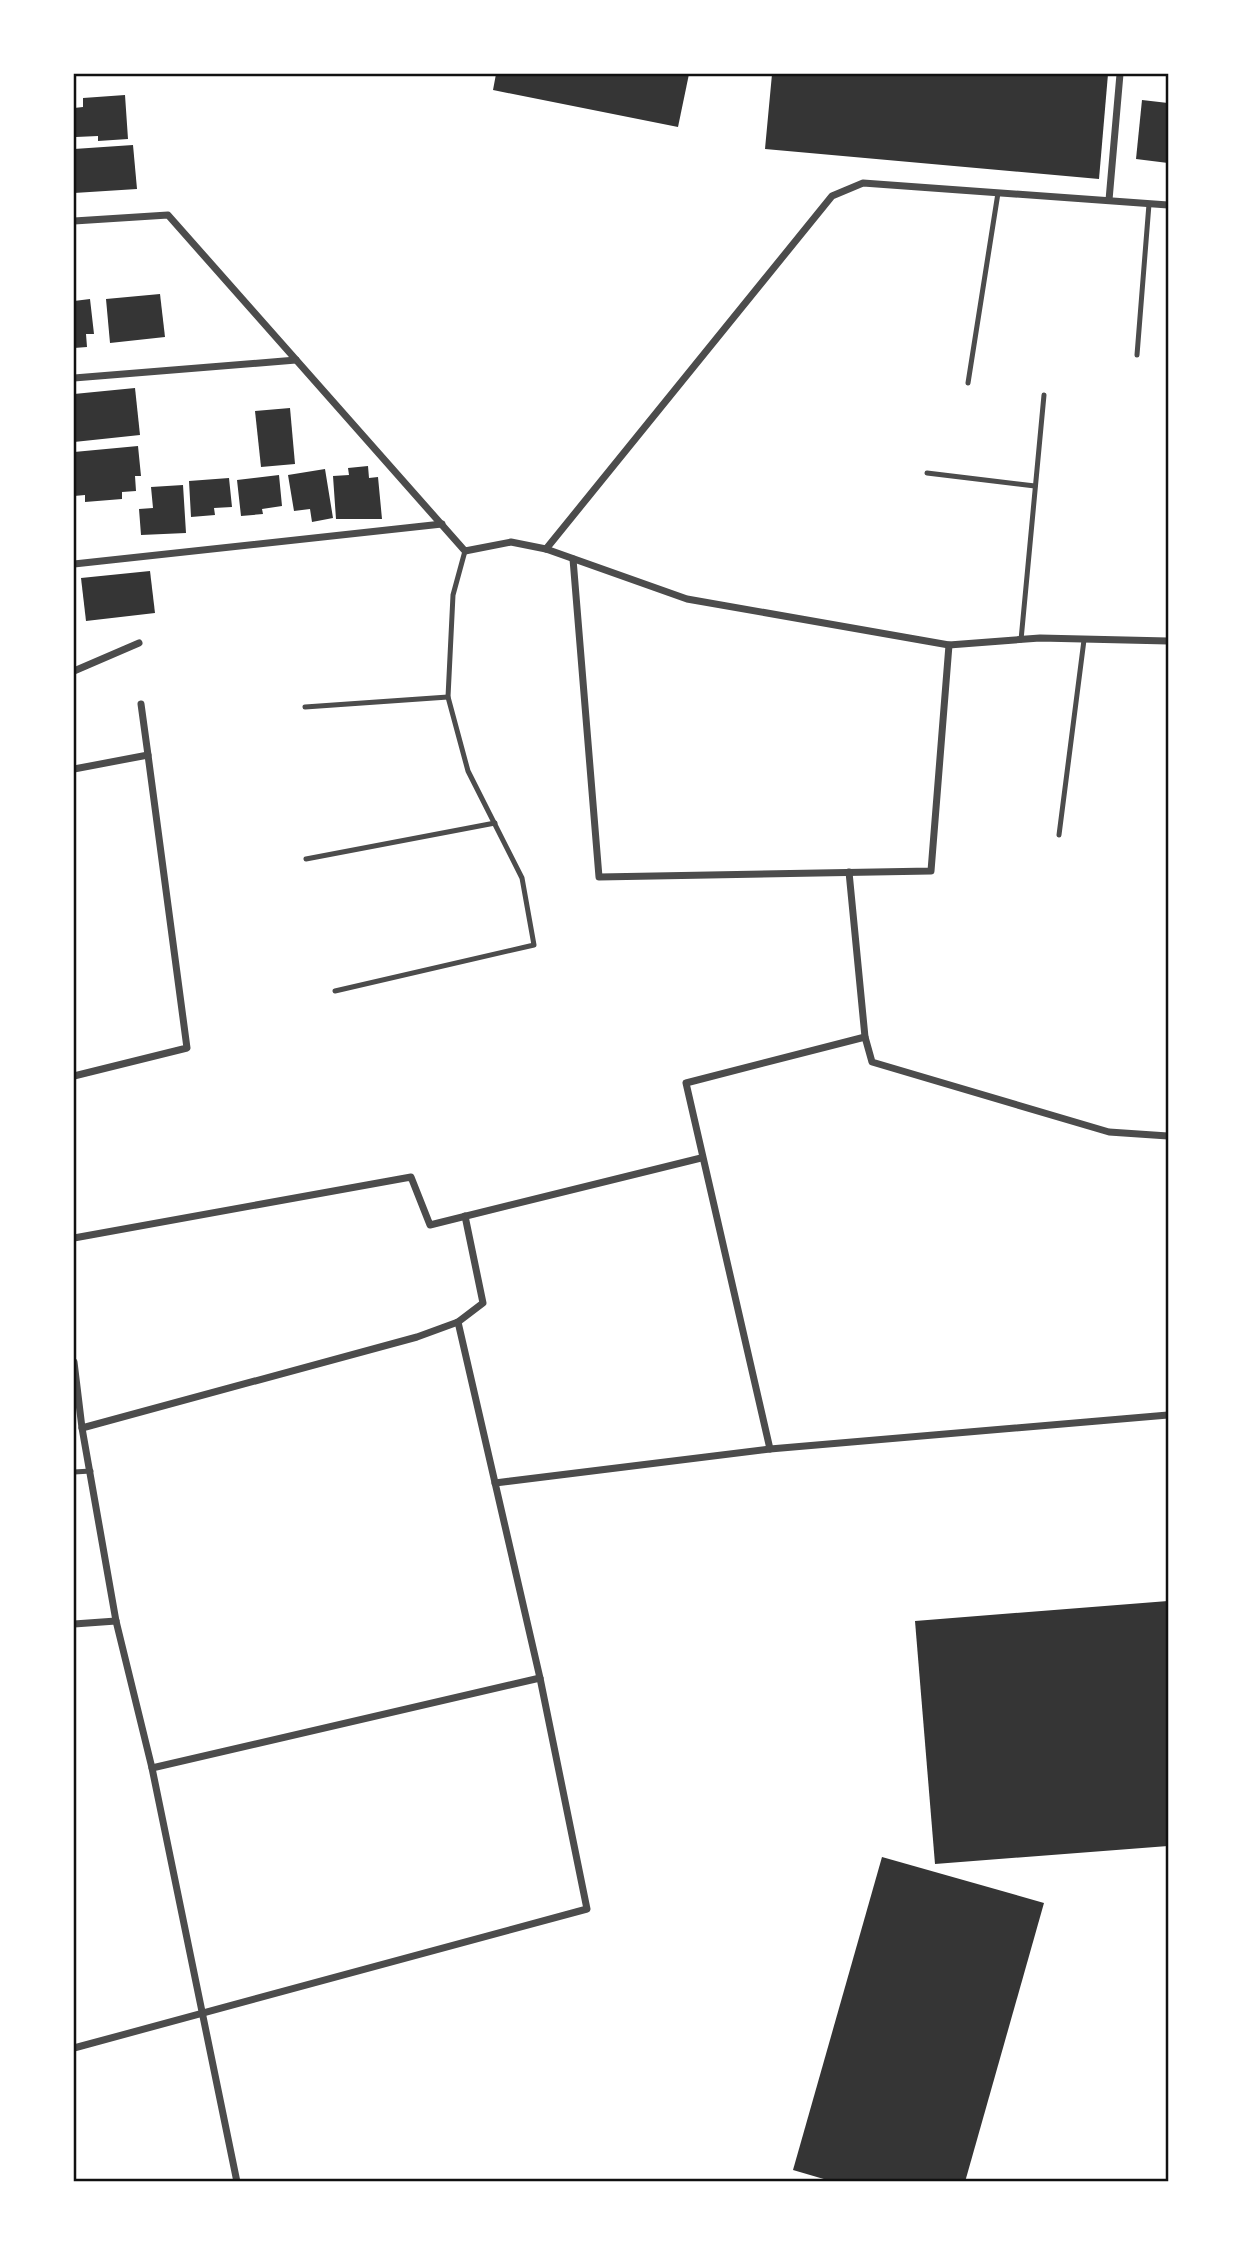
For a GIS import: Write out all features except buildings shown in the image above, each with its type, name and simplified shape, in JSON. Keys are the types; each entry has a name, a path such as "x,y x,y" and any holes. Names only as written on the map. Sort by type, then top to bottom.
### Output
{"street":[{"path":"1109,200 1120,74"},
{"path":"546,548 832,196 863,183 1168,205"},
{"path":"74,221 169,215 465,551 511,542 546,548 687,599 949,646 1021,640 1168,641"},
{"path":"74,378 296,360"},
{"path":"74,564 442,524"},
{"path":"573,559 600,877 931,871 949,646"},
{"path":"74,671 139,643"},
{"path":"74,1076 187,1048 141,704"},
{"path":"74,769 148,755"},
{"path":"849,873 865,1037 872,1062 1109,1132 1168,1136"},
{"path":"770,1449 701,1158 686,1083 865,1037"},
{"path":"74,1238 411,1177 430,1225 701,1158"},
{"path":"82,1428 417,1337 458,1322 483,1303 466,1216"},
{"path":"74,2048 587,1909 540,1678 458,1322"},
{"path":"74,1362 82,1428 116,1621 152,1768 200,2013 237,2182"},
{"path":"495,1483 770,1449 1168,1415"},
{"path":"74,1624 116,1621"},
{"path":"152,1768 540,1678"}],"lane":[{"path":"968,383 998,192"},
{"path":"1137,355 1149,204"},
{"path":"1021,640 1044,395"},
{"path":"928,473 1035,486"},
{"path":"335,991 534,945 522,878 468,771 448,696 453,596 465,551"},
{"path":"1059,835 1084,640"},
{"path":"305,707 448,696"},
{"path":"306,859 495,823"},
{"path":"74,1472 91,1471"}]}
